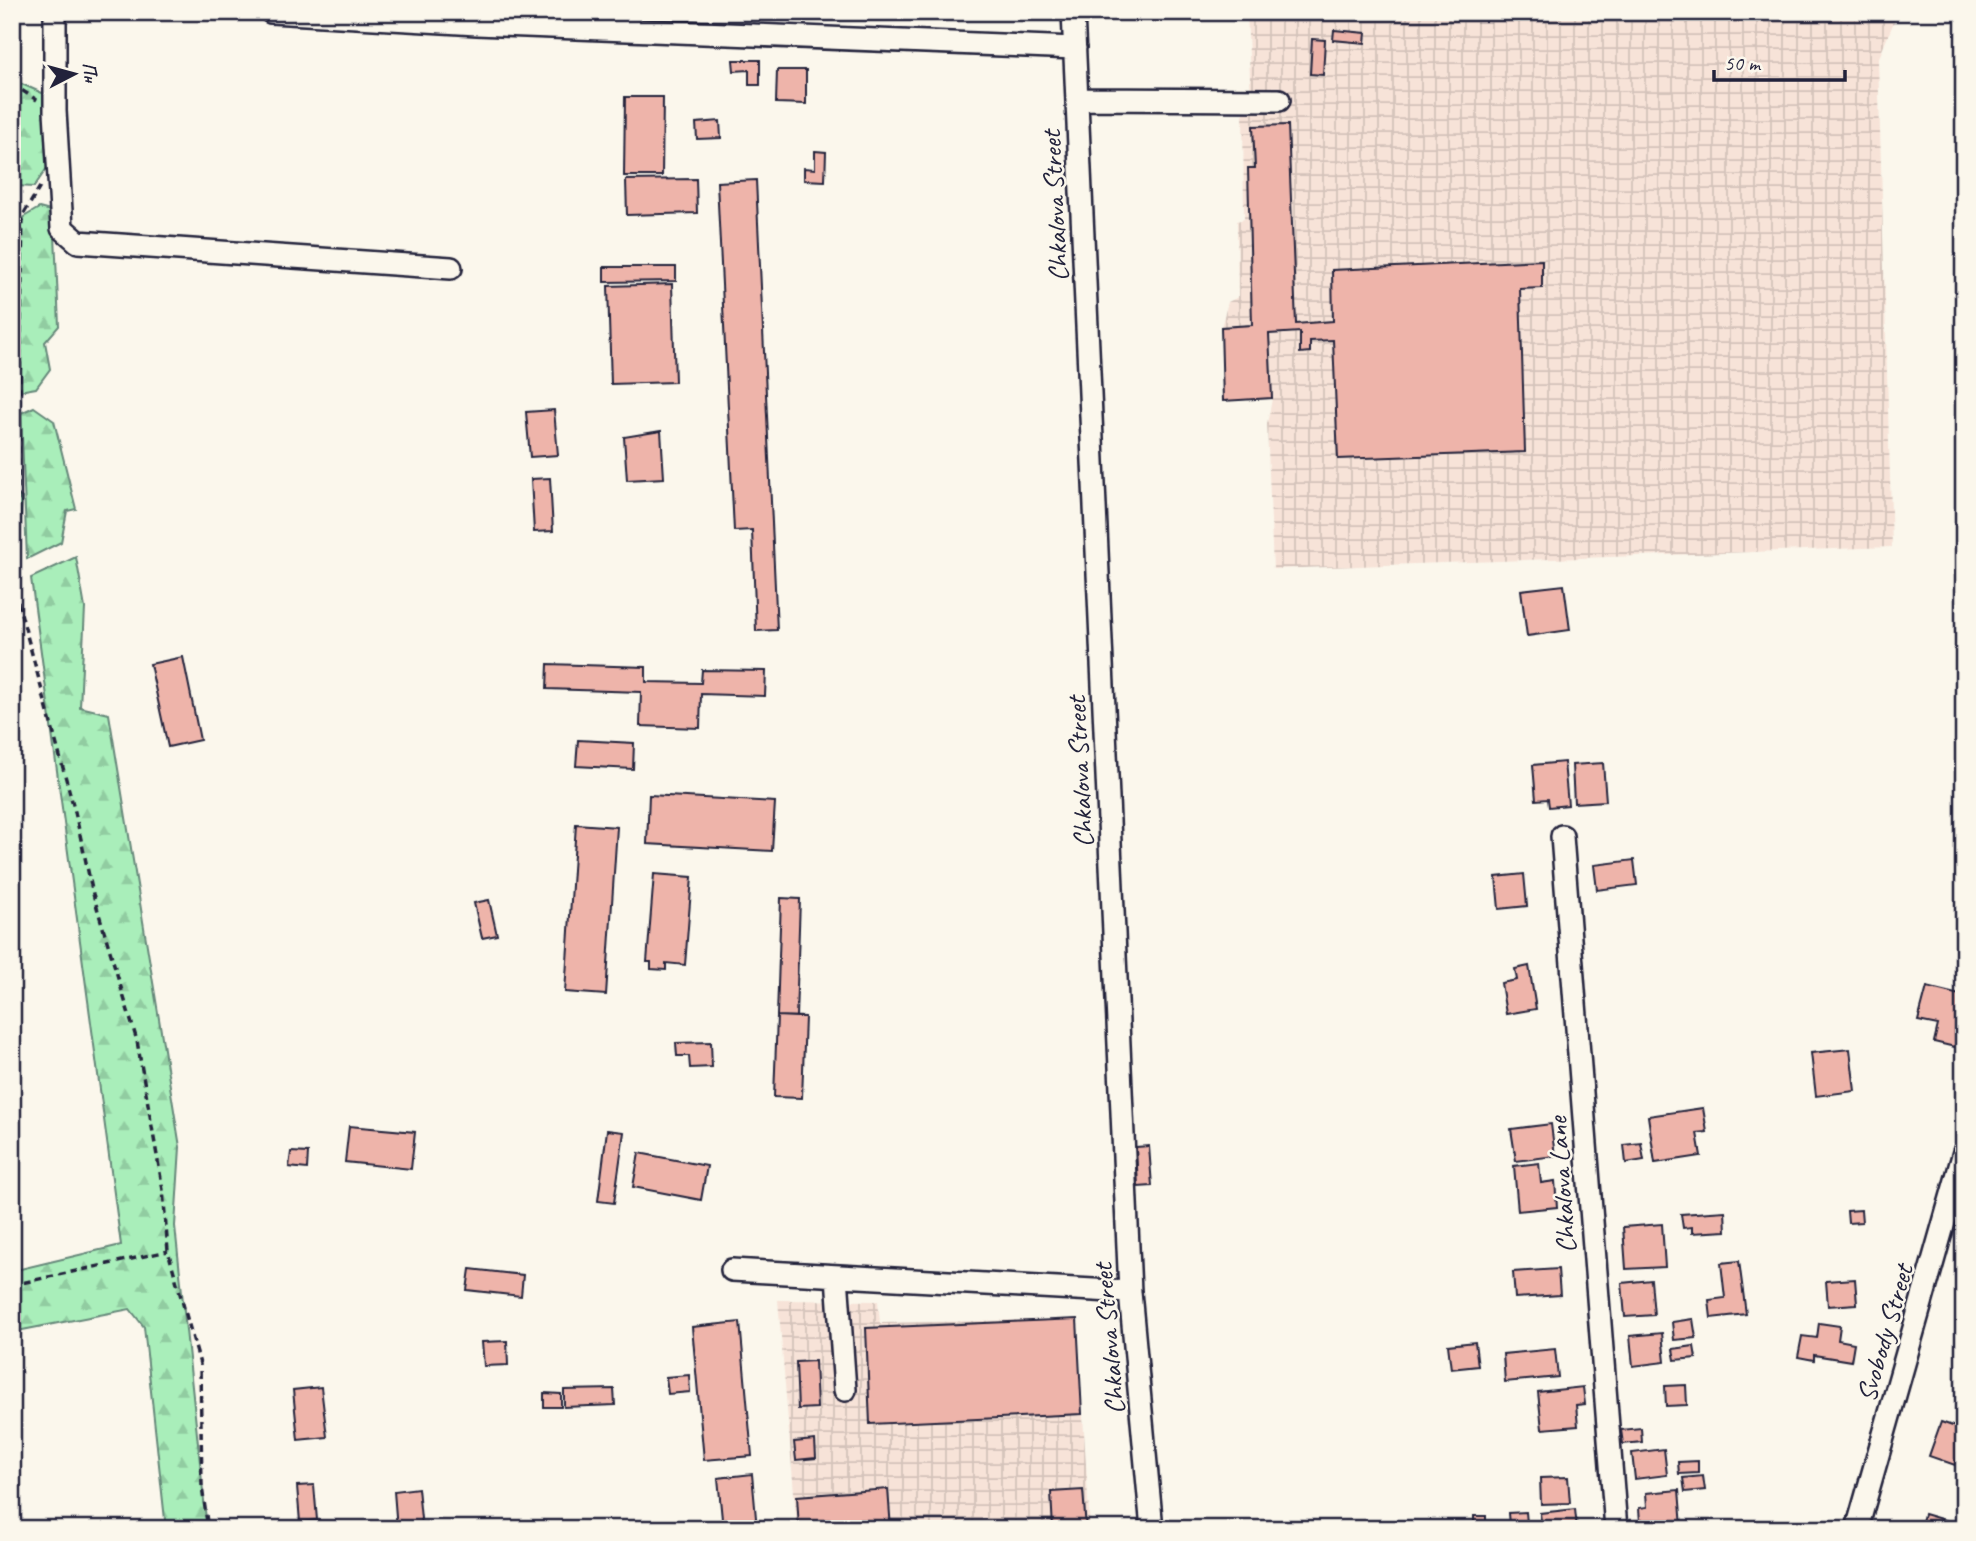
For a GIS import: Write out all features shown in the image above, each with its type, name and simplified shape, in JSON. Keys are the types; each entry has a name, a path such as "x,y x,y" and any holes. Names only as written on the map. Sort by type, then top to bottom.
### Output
{"street":[{"path":"55,12 55,111 62,228 78,242 451,268"},
{"path":"271,12 477,24 1075,48"},
{"name":"Chkalova Street","path":"1073,12 1130,1292 1152,1529"},
{"path":"1077,99 1279,100"},
{"name":"Chkalova Lane","path":"1562,836 1616,1529"},
{"name":"Svobody Street","path":"1857,1529 1964,1152"},
{"path":"732,1270 1130,1292"},
{"path":"837,1276 845,1390"}],"path":[{"path":"12,84 55,111"},
{"path":"57,159 23,215 16,595 75,812 93,894 137,1041 163,1190 168,1251 200,1364 202,1487 208,1529"},
{"path":"12,1285 168,1251"}],"shaded area":[{"path":"1247,12 1898,12 1878,60 1892,547 1273,569 1267,424 1272,399 1223,401 1221,327 1228,302 1238,297 1237,221 1244,219 1243,111 1251,100"},
{"path":"778,1300 878,1301 880,1323 1077,1319 1090,1529 797,1529"}],"green space":[{"path":"12,82 49,96 53,159 34,187 16,186 12,202"},
{"path":"39,208 54,212 59,326 45,342 50,369 36,388 13,392 20,422 12,457 12,224"},
{"path":"34,407 54,421 76,509 67,511 61,542 27,559 21,413"},
{"path":"12,491 22,498 17,585 12,587"},
{"path":"76,557 85,608 80,707 109,714 180,1147 175,1226 207,1529 166,1529 144,1327 130,1309 12,1332 12,1271 121,1245 31,578"}],"building":[{"path":"1334,30 1366,33 1365,43 1333,40"},
{"path":"1312,39 1325,40 1323,75 1310,74"},
{"path":"733,60 760,60 760,85 749,85 749,70 734,71"},
{"path":"777,70 806,70 806,104 776,103"},
{"path":"625,97 663,97 662,176 624,176"},
{"path":"720,121 721,138 697,139 696,123"},
{"path":"1288,125 1296,324 1333,321 1332,270 1542,260 1542,288 1520,289 1525,452 1338,459 1333,340 1310,341 1310,352 1300,353 1300,332 1269,334 1272,398 1223,401 1221,327 1252,325 1248,168 1255,168 1253,126"},
{"path":"815,151 826,152 825,181 804,180 804,168 815,169"},
{"path":"696,179 697,213 627,215 626,180"},
{"path":"756,180 777,630 756,631 752,530 734,531 717,182"},
{"path":"604,267 676,267 676,281 604,282"},
{"path":"672,284 675,382 611,384 608,286"},
{"path":"554,410 558,455 530,457 526,412"},
{"path":"661,431 664,478 627,480 624,437"},
{"path":"550,478 553,531 534,532 531,479"},
{"path":"1564,585 1570,630 1527,636 1521,590"},
{"path":"183,657 200,740 168,747 150,664"},
{"path":"548,664 646,667 646,682 701,683 702,670 766,671 765,696 701,694 700,728 640,726 641,692 547,689"},
{"path":"578,740 634,743 633,769 576,766"},
{"path":"1564,762 1568,805 1549,807 1548,799 1536,800 1533,765"},
{"path":"1603,763 1606,801 1574,803 1572,765"},
{"path":"649,795 775,802 772,851 647,844"},
{"path":"576,824 617,827 606,995 565,992"},
{"path":"1634,860 1637,885 1597,890 1594,865"},
{"path":"654,874 692,877 685,965 666,963 666,970 651,969 651,962 647,962"},
{"path":"1524,874 1527,906 1499,909 1496,877"},
{"path":"781,898 800,899 796,1017 777,1016"},
{"path":"489,900 497,935 482,938 474,903"},
{"path":"1529,966 1536,1009 1506,1014 1501,983 1517,980 1515,969"},
{"path":"1927,987 1964,996 1964,1030 1959,1048 1934,1042 1938,1025 1918,1021"},
{"path":"777,1016 805,1017 802,1098 774,1097"},
{"path":"711,1042 712,1067 690,1068 689,1056 677,1056 676,1043"},
{"path":"1850,1049 1855,1091 1816,1096 1811,1053"},
{"path":"1703,1108 1707,1132 1697,1133 1701,1156 1655,1163 1648,1116"},
{"path":"1551,1124 1555,1156 1516,1161 1511,1129"},
{"path":"349,1126 415,1132 411,1169 345,1162"},
{"path":"607,1130 624,1132 614,1203 598,1201"},
{"path":"1641,1143 1644,1160 1626,1163 1624,1145"},
{"path":"1149,1146 1152,1186 1138,1187 1136,1147"},
{"path":"291,1152 308,1153 307,1169 289,1167"},
{"path":"639,1153 707,1166 701,1200 633,1187"},
{"path":"1539,1163 1541,1183 1555,1181 1557,1207 1518,1211 1514,1166"},
{"path":"1861,1210 1862,1222 1848,1223 1847,1211"},
{"path":"1725,1211 1726,1231 1692,1233 1692,1227 1683,1228 1681,1214"},
{"path":"1662,1224 1665,1267 1626,1269 1623,1227"},
{"path":"1739,1261 1746,1314 1711,1318 1709,1300 1725,1298 1721,1263"},
{"path":"470,1269 523,1275 521,1296 467,1290"},
{"path":"1558,1269 1560,1295 1515,1298 1513,1272"},
{"path":"1855,1279 1857,1304 1828,1306 1826,1281"},
{"path":"1651,1280 1654,1315 1625,1317 1622,1283"},
{"path":"1077,1319 1082,1414 870,1424 866,1328"},
{"path":"1693,1319 1696,1338 1674,1340 1672,1322"},
{"path":"740,1322 752,1456 704,1460 692,1327"},
{"path":"1819,1323 1840,1326 1838,1340 1854,1343 1851,1361 1814,1355 1814,1360 1798,1357 1802,1336 1817,1338"},
{"path":"1662,1333 1665,1362 1633,1366 1630,1336"},
{"path":"507,1341 508,1365 484,1366 482,1342"},
{"path":"1475,1342 1478,1366 1451,1369 1448,1345"},
{"path":"1694,1346 1696,1358 1675,1360 1673,1349"},
{"path":"1555,1349 1558,1377 1505,1382 1503,1354"},
{"path":"815,1361 817,1408 798,1409 796,1362"},
{"path":"689,1375 690,1392 668,1394 666,1377"},
{"path":"1686,1385 1687,1405 1666,1406 1665,1386"},
{"path":"321,1387 327,1437 298,1440 293,1390"},
{"path":"1583,1387 1585,1404 1576,1405 1578,1426 1542,1429 1538,1392"},
{"path":"614,1389 615,1405 564,1407 564,1390"},
{"path":"544,1393 561,1394 561,1407 544,1407"},
{"path":"1941,1422 1964,1430 1964,1441 1955,1465 1929,1456"},
{"path":"1641,1428 1642,1442 1623,1444 1621,1430"},
{"path":"815,1440 816,1458 796,1460 794,1442"},
{"path":"1664,1449 1667,1475 1635,1479 1632,1453"},
{"path":"1698,1461 1698,1473 1679,1474 1678,1462"},
{"path":"752,1474 757,1529 723,1529 718,1478"},
{"path":"1703,1476 1705,1490 1685,1492 1683,1478"},
{"path":"1568,1477 1570,1503 1541,1504 1540,1478"},
{"path":"314,1485 317,1520 300,1522 297,1486"},
{"path":"418,1488 422,1529 397,1529 394,1491"},
{"path":"888,1489 891,1529 799,1529 797,1496"},
{"path":"1083,1490 1086,1529 1053,1529 1051,1492"},
{"path":"1679,1490 1682,1527 1650,1529 1649,1521 1640,1522 1639,1508 1647,1507 1646,1493"},
{"path":"1575,1509 1577,1529 1542,1529 1540,1513"},
{"path":"1526,1512 1527,1523 1509,1525 1508,1513"},
{"path":"1924,1514 1958,1524 1956,1529 1920,1529"},
{"path":"1474,1516 1486,1516 1486,1529 1474,1529"}]}
